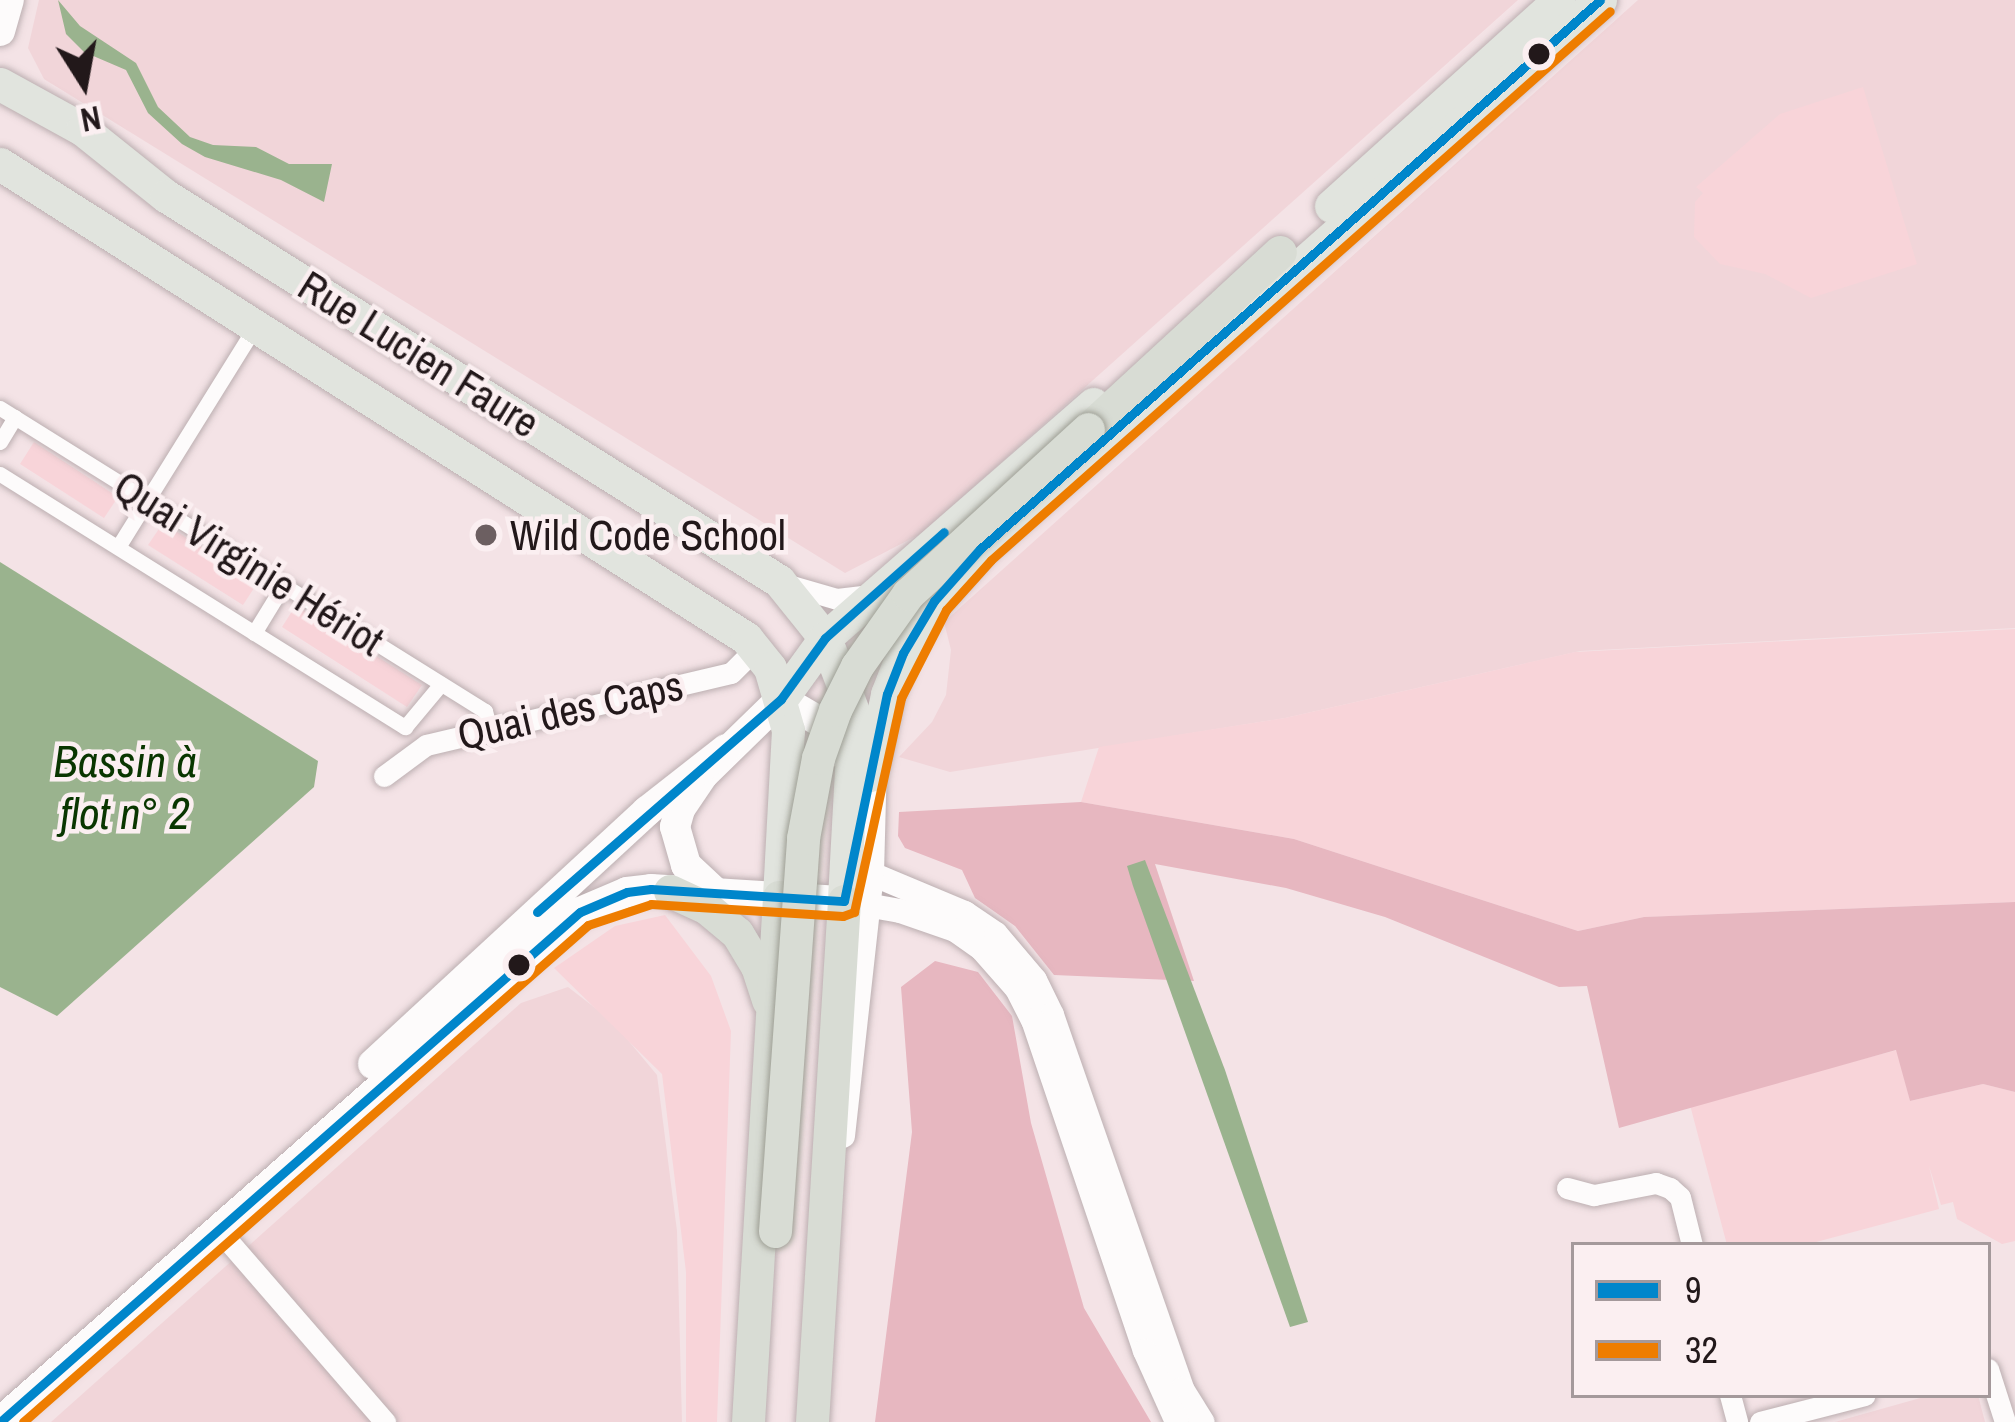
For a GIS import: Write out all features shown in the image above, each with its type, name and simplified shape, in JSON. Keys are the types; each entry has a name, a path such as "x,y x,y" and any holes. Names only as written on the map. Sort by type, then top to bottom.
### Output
{"highway":[{"path":"761,1422 803,838 818,758 835,710 857,666 908,594 1280,252"},
{"path":"670,890 707,908 736,933 758,966 771,1008"},
{"path":"748,1422 779,897"},
{"path":"812,1422 824,1233 856,902"}],"main road":[{"path":"0,31 9,0"},
{"path":"0,1395 389,1050 647,811 782,699 825,638 883,585 1280,252 1559,0"},
{"path":"0,1422 557,929 614,896 670,890 856,902 875,756 890,686 917,625 980,549 1600,0"},
{"name":"Rue Lucien Faure","path":"0,84 82,129 166,196 779,581 825,638 854,714 861,863"},
{"name":"Rue Lucien Faure","path":"0,164 723,621 757,648 782,699 789,758 779,897"},
{"path":"782,699 814,715 830,737 861,863"},
{"path":"716,893 686,866 675,827 680,809 726,748"}],"street":[{"path":"1484,102 1524,55 1585,0"},
{"path":"118,547 256,324"},
{"path":"0,442 8,412"},
{"name":"Quai Virginie Hériot","path":"8,412 485,711 489,726"},
{"name":"Quai Virginie Hériot","path":"0,474 405,727 441,684"},
{"path":"779,581 837,599 883,585"},
{"path":"254,633 284,584"},
{"name":"Quai des Caps","path":"384,776 426,745 489,726 730,673 757,648"},
{"path":"861,863 964,913 996,934 1035,980 1052,1015 1174,1367 1203,1422"},
{"path":"856,902 955,931 981,948 1017,989 1033,1020 1145,1351 1177,1422"},
{"path":"1567,1188 1594,1195 1656,1183 1670,1188 1680,1197 1691,1242"},
{"path":"217,1228 385,1422"},
{"path":"1999,1376 2006,1422"},
{"path":"1760,1422 1853,1398"}],"shaded area":[{"path":"39,0 1518,0 922,533 845,573 44,79 28,48"},
{"path":"1638,0 2015,0 2015,628 1580,651 1285,718 950,772 899,757 932,722 946,695 951,650 944,622"},
{"path":"1863,87 1917,264 1811,298 1765,274 1720,264 1694,237 1695,202 1703,193 1696,187 1780,114"},
{"path":"34,442 118,497 104,518 20,464"},
{"path":"163,523 258,582 243,605 148,545"},
{"path":"296,605 422,685 407,707 282,627"},
{"path":"2015,629 2015,902 1644,917 1578,931 1294,839 1081,802 1099,747 1285,718 1575,652"},
{"path":"1081,802 1294,839 1578,931 1644,917 2015,902 2015,1092 1983,1084 1910,1101 1896,1050 1619,1128 1587,986 1559,987 1385,917 1286,888 1155,864 1194,981 1054,975 1015,926 975,898 962,870 905,848 898,836 899,812"},
{"path":"665,915 711,976 731,1031 717,1422 686,1422 686,1272 662,1074 554,968 615,926"},
{"path":"935,961 978,972 1012,1016 1031,1123 1084,1308 1151,1422 875,1422 912,1132 901,987"},
{"path":"568,987 612,1021 657,1075 677,1231 682,1422 51,1422 521,1003"},
{"path":"1897,1050 1910,1101 1983,1084 2015,1092 2015,1241 2002,1244 1957,1219 1953,1202 1941,1205 1929,1166 1939,1209 1816,1242 1726,1242 1690,1105"},
{"path":"1920,1398 1979,1398 1985,1422 1835,1422"}],"water":[{"path":"58,0 80,26 136,63 158,107 190,137 213,145 256,147 289,164 332,164 324,202 281,180 205,157 182,144 148,113 126,70 84,52 66,34"},
{"name":"Bassin à flot n° 2","path":"0,562 318,761 314,787 57,1016 0,987"},
{"path":"1145,860 1225,1070 1308,1322 1290,1327 1133,886 1127,866"}],"transit line":[{"name":"9","path":"0,1422 580,912 627,892 651,889 844,901 887,694 903,653 934,601 980,549 1600,0"},
{"name":"32","path":"23,1422 588,925 651,904 843,916 854,912 901,698 946,610 991,560 1610,11"},
{"name":"9","path":"537,912 781,699 825,638 944,532"}],"place":[{"name":"Wild Code School","path":"486,535"}]}
